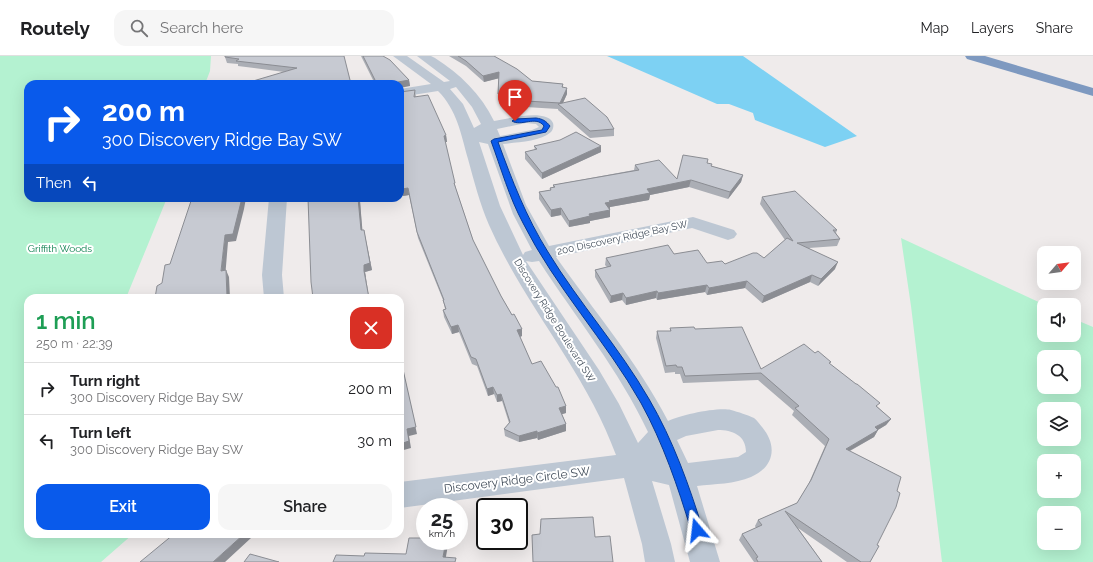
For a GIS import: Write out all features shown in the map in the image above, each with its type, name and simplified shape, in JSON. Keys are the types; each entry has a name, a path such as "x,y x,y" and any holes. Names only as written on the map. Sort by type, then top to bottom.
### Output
{"highway":[{"path":"972,56 1093,92"}],"street":[{"name":"Discovery Ridge Boulevard SW","path":"399,56 422,71 450,85 479,106 492,133 512,191 526,223 568,290 623,365 646,403 662,435 680,476 705,562"},
{"name":"Discovery Ridge Boulevard SW","path":"423,56 444,69 456,105 470,136 486,194 498,224 516,259 539,299 591,376 610,410 634,465 645,499 660,562"},
{"path":"404,92 450,85"},
{"path":"470,136 492,133"},
{"path":"274,294 273,262 278,202"},
{"name":"200 Discovery Ridge Bay SW","path":"516,259 693,222 728,234"},
{"path":"718,420 730,420 746,426 758,440 759,454 750,464 743,468 680,476 634,465 662,435 682,426 718,420"},
{"name":"Discovery Ridge Circle SW","path":"404,494 634,465"}],"green space":[{"name":"Griffith Woods","path":"0,56 211,56 210,71 207,80 24,80 24,202 165,202 128,294 24,294 24,538 128,538 101,562 0,562"},
{"path":"901,238 1037,301 1037,342 1081,342 1081,322 1093,327 1093,562 942,562 911,306"}],"water":[{"path":"607,56 743,56 857,136 825,147 755,120 753,113 729,104 717,104"}],"building":[{"path":"344,56 350,80 256,80 297,68 236,61 239,59 225,57"},
{"path":"363,56 383,56 390,60 409,80 404,81 375,80"},
{"path":"458,56 494,56 517,69 532,81 563,84 562,87 567,88 560,103 509,100 509,93 498,94 499,72 483,76"},
{"path":"415,90 414,97 428,95 446,135 444,136 454,183 473,240 501,296 512,315 514,314 522,329 517,330 532,364 541,361 556,387 558,387 566,406 559,408 566,424 537,433 537,431 519,436 504,429 510,422 501,394 497,395 493,387 487,389 476,359 471,357 458,325 451,327 443,310 446,309 444,300 417,232 408,188 404,189 404,91"},
{"path":"585,98 607,117 614,129 590,131 558,104"},
{"path":"576,132 601,146 542,173 525,152 537,149 534,146 560,140"},
{"path":"683,155 708,159 707,163 712,164 711,166 743,175 730,192 691,180 647,189 650,193 609,201 611,202 605,203 610,210 589,214 590,216 569,221 561,208 551,210 539,192 551,190 550,188 555,187 553,185 639,170 635,165 659,160 677,179"},
{"path":"795,191 837,230 833,230 840,239 797,243 838,262 821,279 812,275 764,296 747,281 709,288 707,285 658,293 657,291 626,298 623,293 611,296 595,270 611,266 606,258 668,245 674,254 698,250 707,263 722,261 725,264 753,253 757,253 764,258 787,238 793,241 762,197"},
{"path":"191,202 241,202 233,234 225,235 221,271 226,270 227,294 156,294 157,286 162,283 165,265 170,264"},
{"path":"308,202 358,202 361,230 364,230 370,263 364,265 368,294 312,294"},
{"path":"694,327 695,329 742,327 761,369 804,344 815,353 818,351 831,362 829,363 880,403 876,406 891,419 875,427 878,430 846,449 901,477 897,491 900,493 896,507 877,545 879,546 870,562 861,562 785,511 822,562 758,562 756,558 758,557 742,534 762,525 758,520 797,503 811,480 829,439 795,408 799,406 761,373 685,376 682,367 677,367 676,365 666,366 657,331 671,331 670,328"},
{"path":"404,374 416,427 407,429 409,441 404,443"},
{"path":"593,517 595,537 610,536 613,562 533,562 532,535 540,534 541,519"},
{"path":"169,538 240,538 213,562 140,562"},
{"path":"409,538 416,538 416,550 444,550 443,557 456,558 455,562 333,562 336,555 364,556 365,553 406,554"},
{"path":"250,554 279,562 244,562"}],"route":[{"path":"515,121 536,119 544,122 547,126 544,131 540,133 494,141 512,191 526,223 568,290 623,365 646,403 680,476 697,530"}]}
